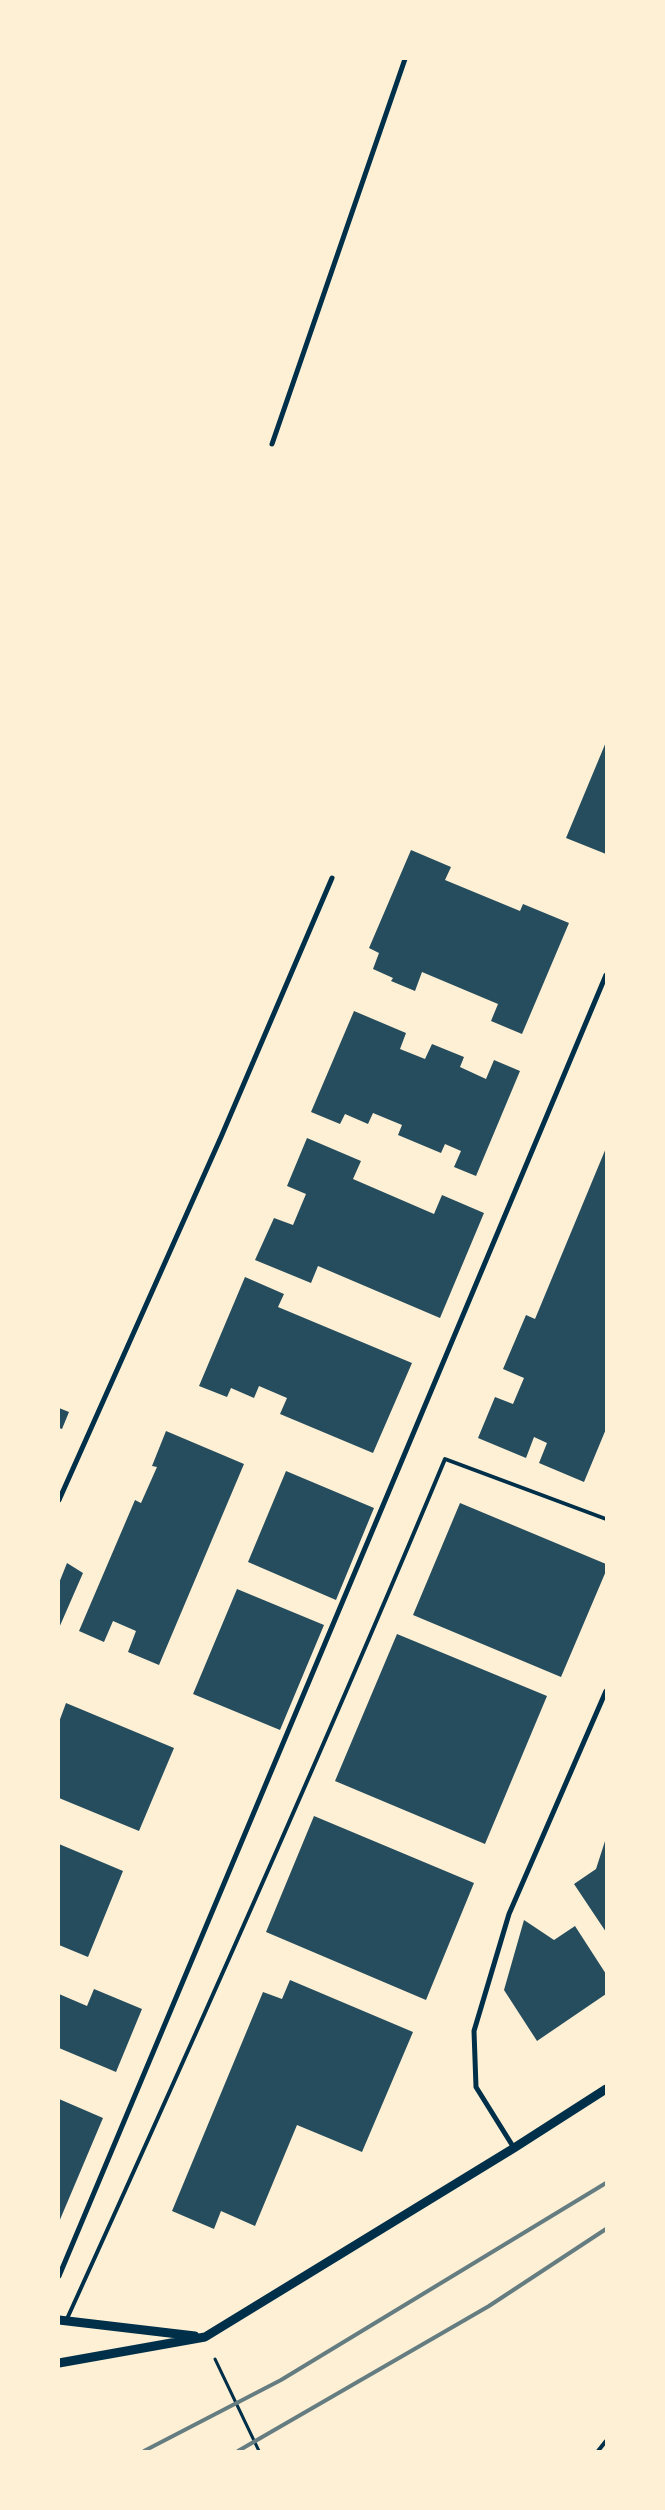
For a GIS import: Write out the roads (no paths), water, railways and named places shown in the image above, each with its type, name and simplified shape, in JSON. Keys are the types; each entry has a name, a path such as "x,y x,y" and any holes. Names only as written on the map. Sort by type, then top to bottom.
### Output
{"street":[{"path":"272,444 405,59"},
{"path":"59,1500 221,1137 332,878"},
{"path":"59,2276 606,975"},
{"path":"514,2148 476,2088 474,2031 509,1914 606,1691"},
{"path":"59,2363 205,2337 606,2090"},
{"path":"62,2321 205,2337"}],"lane":[{"path":"62,2321 156,2123 357,1669 445,1459 606,1519"},
{"path":"598,2451 606,2441"}],"railway":[{"path":"144,2451 281,2380 606,2183"},
{"path":"238,2451 489,2306 606,2229"}]}
